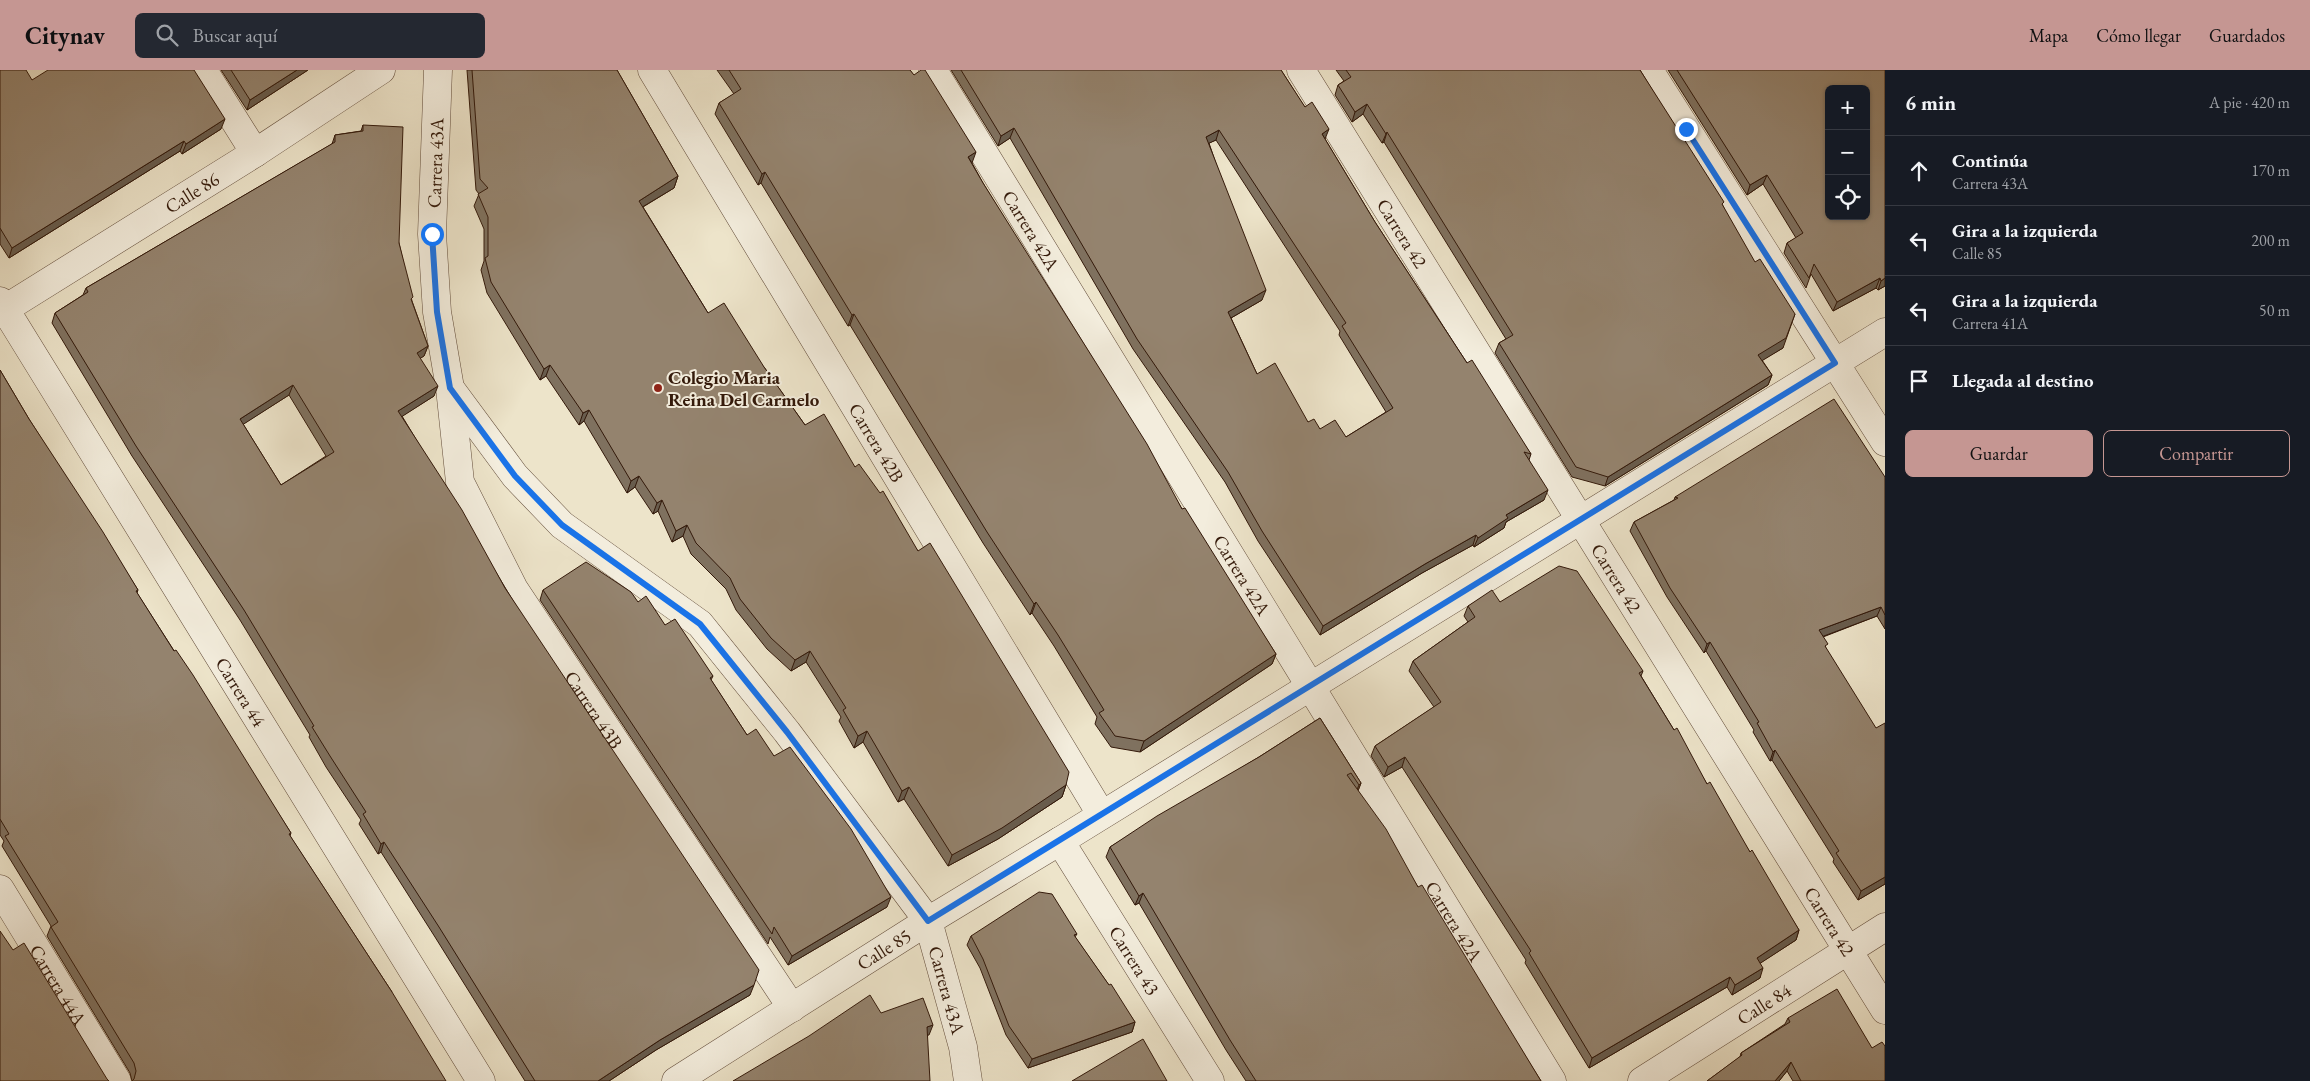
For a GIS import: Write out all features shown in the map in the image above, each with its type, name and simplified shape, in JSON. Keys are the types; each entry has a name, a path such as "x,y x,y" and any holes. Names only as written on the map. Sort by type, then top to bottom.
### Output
{"street":[{"path":"204,70 255,153"},
{"name":"Calle 86","path":"2,308 255,153 381,70"},
{"name":"Carrera 43A","path":"438,70 432,234 437,312 450,388 515,476 562,525 700,624 787,732 928,921 963,1047 968,1081"},
{"name":"Carrera 42B","path":"652,70 1101,814"},
{"name":"Carrera 42A","path":"933,70 1552,1081"},
{"name":"Carrera 42","path":"1300,70 1885,1010"},
{"path":"1649,70 1885,442"},
{"name":"Carrera 44","path":"2,308 481,1081"},
{"name":"Calle 85","path":"676,1081 928,921 1581,521 1885,332"},
{"name":"Carrera 43B","path":"450,388 460,482 514,590 792,1008"},
{"name":"Carrera 43","path":"1060,841 1210,1081"},
{"name":"Carrera 44A","path":"0,889 117,1081"},
{"name":"Calle 84","path":"1642,1081 1885,927"}],"building":[{"path":"0,70 26,70 32,80 48,70 194,70 225,119 186,144 184,141 12,248 0,228"},
{"path":"231,70 297,70 250,100"},
{"path":"472,70 617,70 678,176 639,201 708,313 724,303 764,367 805,425 824,414 855,467 859,464 880,493 883,491 918,551 930,543 1069,772 1066,785 1002,828 952,855 909,787 902,791 867,731 858,736 843,710 846,708 810,651 795,660 771,638 740,599 730,578 696,543 687,525 676,531 662,500 657,503 639,476 631,481 589,410 583,413 550,365 544,369 491,282 485,258 488,256 488,217 478,194 488,188 480,179"},
{"path":"729,70 910,70 914,75 921,70 925,70 976,152 968,157 983,183 1147,444 1182,509 1185,508 1276,654 1144,741 1115,736 1099,713 1104,710 1058,635 1036,602 1034,604 987,532 854,314 852,315 765,172 762,174 719,103 741,89"},
{"path":"961,70 1281,70 1305,107 1312,102 1329,129 1322,134 1375,222 1467,363 1472,360 1531,454 1524,452 1548,490 1506,515 1508,518 1478,538 1476,535 1323,626 1262,531 1228,472 1137,339 1014,128 1001,136","holes":["1219,130 1346,323 1342,326 1393,408 1346,437 1335,420 1320,429 1314,419 1308,422 1275,363 1257,374 1228,312 1266,290 1206,137"]},
{"path":"1346,70 1640,70 1724,202 1722,204 1755,262 1760,259 1795,314 1786,338 1758,355 1772,375 1608,477 1576,467 1499,343 1513,335 1387,132 1386,134 1367,104 1355,112 1338,85 1351,77"},
{"path":"1677,70 1885,70 1885,278 1881,281 1880,278 1837,302 1814,264 1809,278 1787,243 1803,233 1767,175 1750,185"},
{"path":"363,125 403,127 399,243 413,297 411,299 428,346 417,353 438,386 398,411 462,510 505,588 759,970 754,985 660,1040 598,1081 535,1081 384,842 381,844 363,814 366,812 312,727 314,726 244,610 136,446 55,313 88,292 86,288 335,142 335,135 363,131","holes":["293,385 334,452 281,485 240,419"]},
{"path":"0,370 29,419 103,532 138,590 136,591 174,651 176,650 193,675 291,833 289,834 392,992 446,1081 132,1081 136,1071 134,1063 51,927 58,922 5,836 9,834 0,819"},
{"path":"1834,399 1885,477 1885,615 1881,607 1819,630 1828,644 1825,646 1876,728 1885,723 1885,877 1861,891 1836,853 1839,851 1775,750 1773,752 1757,723 1759,722 1710,642 1707,644 1670,588 1634,522 1678,498 1675,497"},
{"path":"586,562 631,592 638,602 646,596 665,625 675,619 713,676 710,678 747,735 756,729 774,756 790,747 851,829 891,897 792,956 774,927 772,934 543,590"},
{"path":"1559,566 1577,571 1643,671 1639,673 1674,730 1677,728 1707,784 1710,782 1750,852 1752,850 1799,930 1757,958 1763,968 1735,985 1730,977 1592,1058 1529,953 1531,951 1405,757 1388,767 1375,746 1441,702 1413,661 1475,617 1468,606 1492,590 1500,602"},
{"path":"1320,718 1361,783 1359,785 1351,773 1347,775 1386,829 1418,887 1422,885 1541,1081 1256,1081 1143,893 1139,896 1110,847 1157,816 1259,757"},
{"path":"1039,892 1052,894 1077,934 1074,935 1109,985 1111,984 1135,1022 1032,1059 1009,1026 983,959 971,936"},
{"path":"0,931 13,950 24,943 109,1081 0,1081"},
{"path":"1837,989 1872,1048 1882,1042 1885,1046 1885,1081 1801,1081 1791,1062 1775,1081 1707,1081 1742,1055 1741,1053 1790,1022 1788,1018"},
{"path":"870,995 881,1013 923,998 933,1025 927,1027 930,1081 733,1081 809,1036"},
{"path":"1143,1039 1167,1081 1072,1081"}],"place":[{"name":"Colegio Maria Reina Del Carmelo","path":"658,388"}],"route":[{"path":"432,234 437,312 450,388 515,476 562,525 647,584 700,624 787,732 928,921 1835,363 1686,129"}]}
